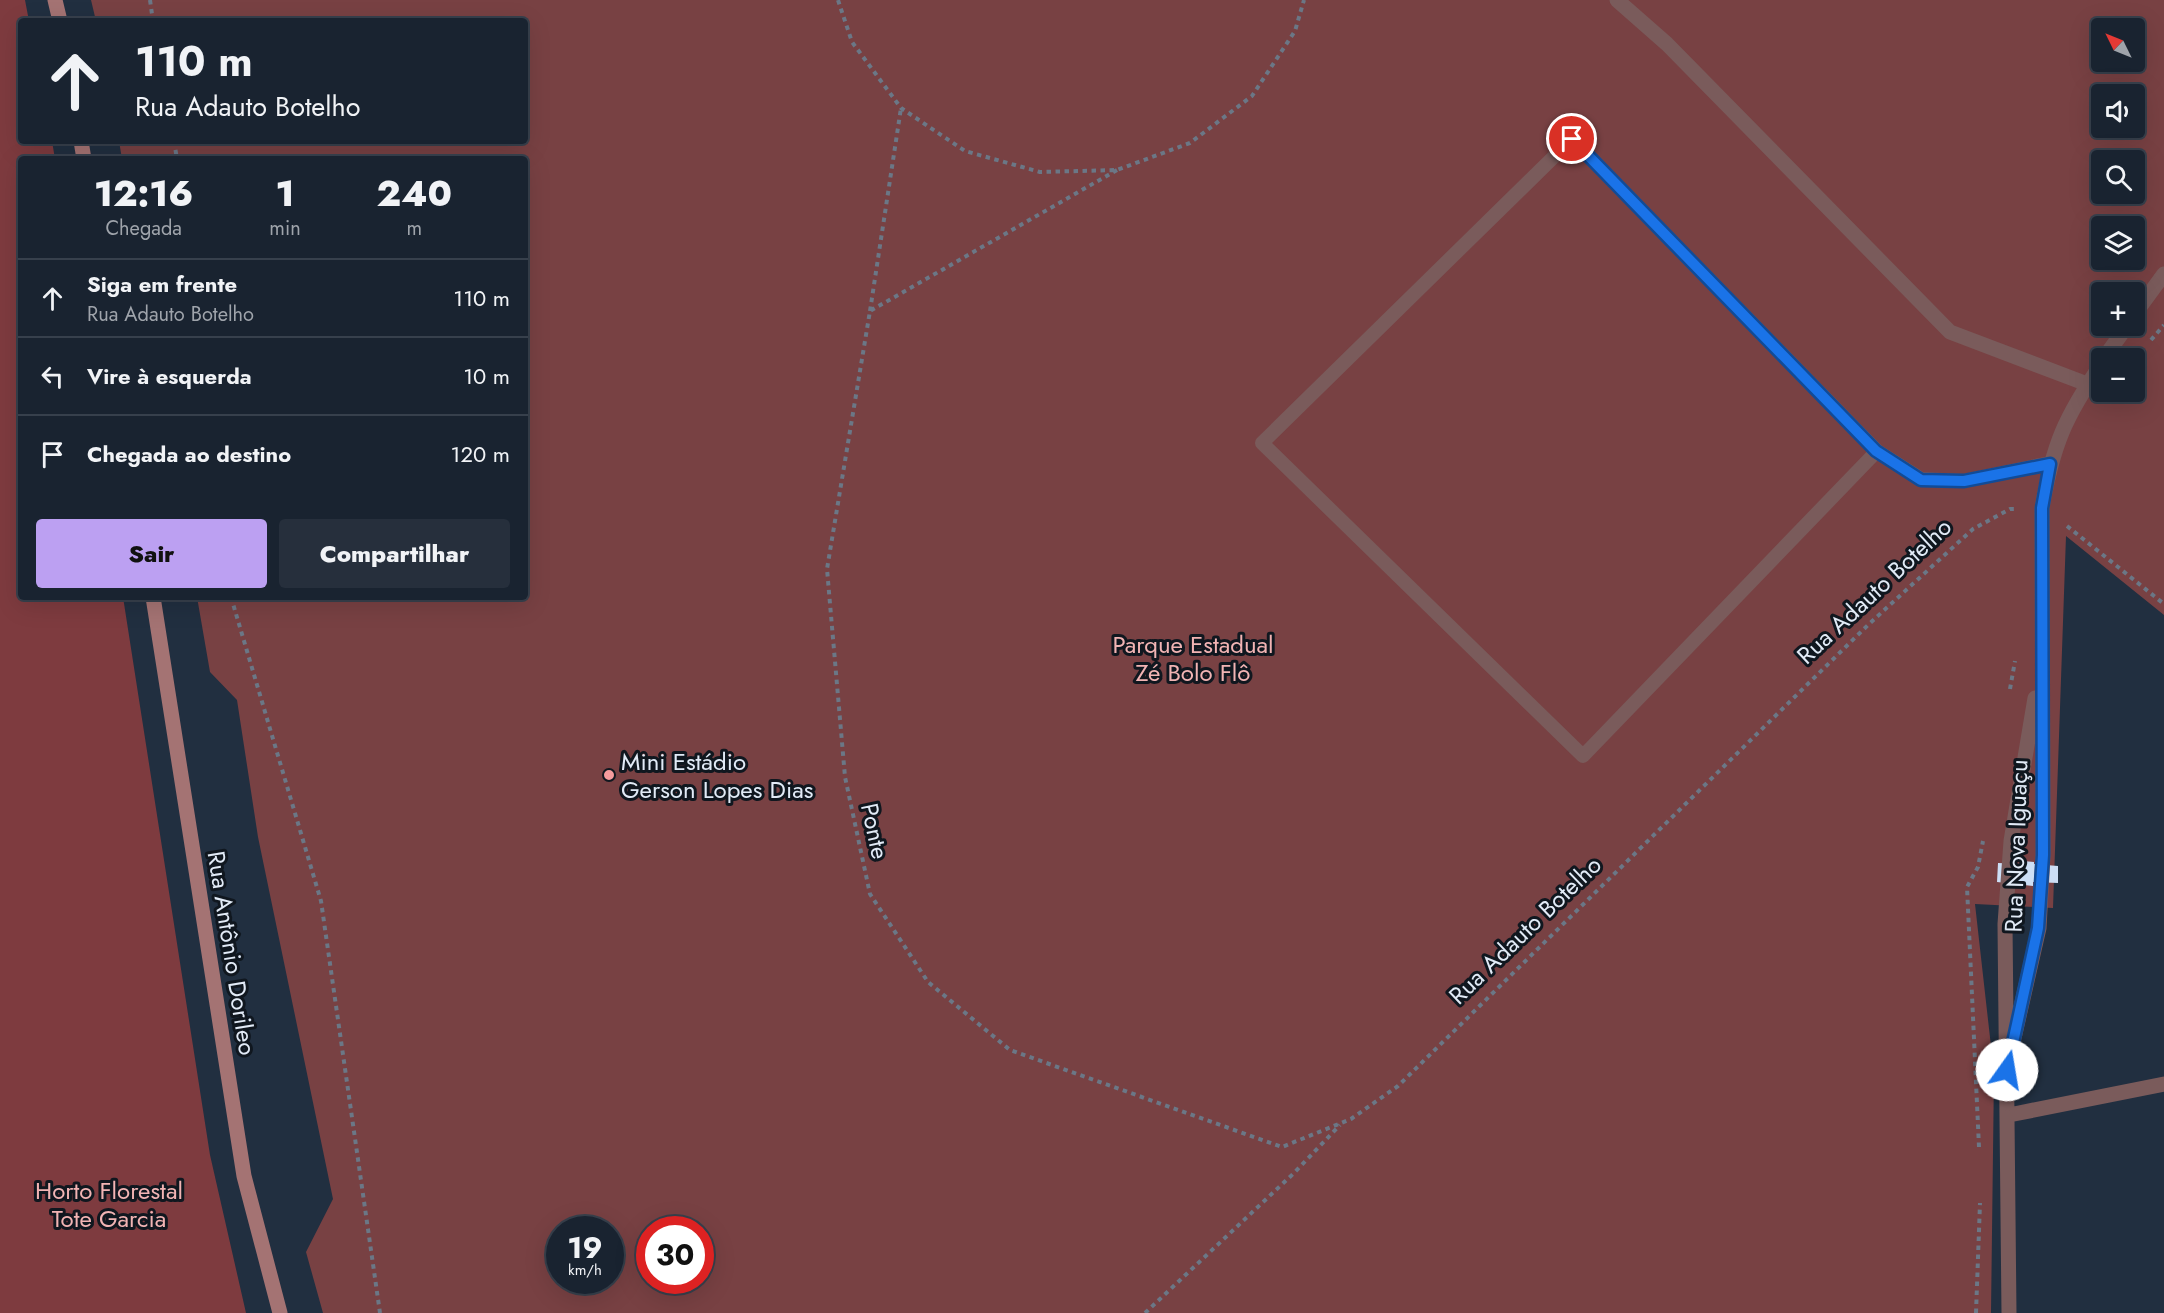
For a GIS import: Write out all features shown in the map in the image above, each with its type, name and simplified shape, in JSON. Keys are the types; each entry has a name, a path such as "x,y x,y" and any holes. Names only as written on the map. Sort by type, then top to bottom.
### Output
{"street":[{"path":"55,0 59,18"},
{"path":"1617,0 1668,44 1950,332 2087,384"},
{"path":"2145,300 2164,274"},
{"path":"2042,508 2050,464 2061,428 2091,378"},
{"name":"Rua Nova Iguaçu","path":"2007,1070 2038,928 2043,855 2042,508"},
{"name":"Rua Antônio Dorileo","path":"153,600 244,1176 280,1313"},
{"name":"Rua Nova Iguaçu","path":"2009,1313 2009,1115 2005,924 2011,841 2042,657"},
{"path":"2009,1115 2164,1084"}],"lane":[{"path":"1876,451 1583,756 1262,443 1572,139 1876,451 1921,480 1964,481 2050,464"}],"path":[{"path":"150,0 153,18"},
{"path":"838,0 852,42 901,108 965,151 1040,172 1118,170"},
{"path":"870,311 1118,170 1190,143 1252,96 1295,31 1304,0"},
{"name":"Ponte","path":"870,894 845,777 827,568 901,108"},
{"path":"2042,508 2082,536 2164,604"},
{"name":"Rua Adauto Botelho","path":"870,894 928,982 1010,1050 1282,1147 1343,1122 1398,1086 1861,632 1973,529 2010,509 2042,508"},
{"path":"232,600 321,901 380,1313"},
{"path":"1145,1313 1294,1173 1343,1122"}],"green space":[{"name":"Horto Florestal Tote Garcia","path":"0,0 25,0 28,18 18,18 18,144 52,144 54,156 18,156 18,600 123,600 210,1155 246,1313 0,1313"},
{"name":"Parque Estadual Zé Bolo Flô","path":"91,0 2164,0 2164,615 2066,536 2053,908 1975,904 1994,1073 1991,1313 323,1313 306,1252 333,1199 258,837 237,700 210,672 198,600 528,600 528,156 122,156 120,144 528,144 528,18 95,18"}],"building":[{"path":"2023,861 2058,866 2058,883 2033,882 2033,886 1997,882 1998,863 2023,864"}],"place":[{"name":"Mini Estádio Gerson Lopes Dias","path":"609,775"}],"route":[{"path":"1572,139 1876,451 1921,480 1964,481 2050,464 2042,508 2043,855 2038,928 2007,1070"}]}
